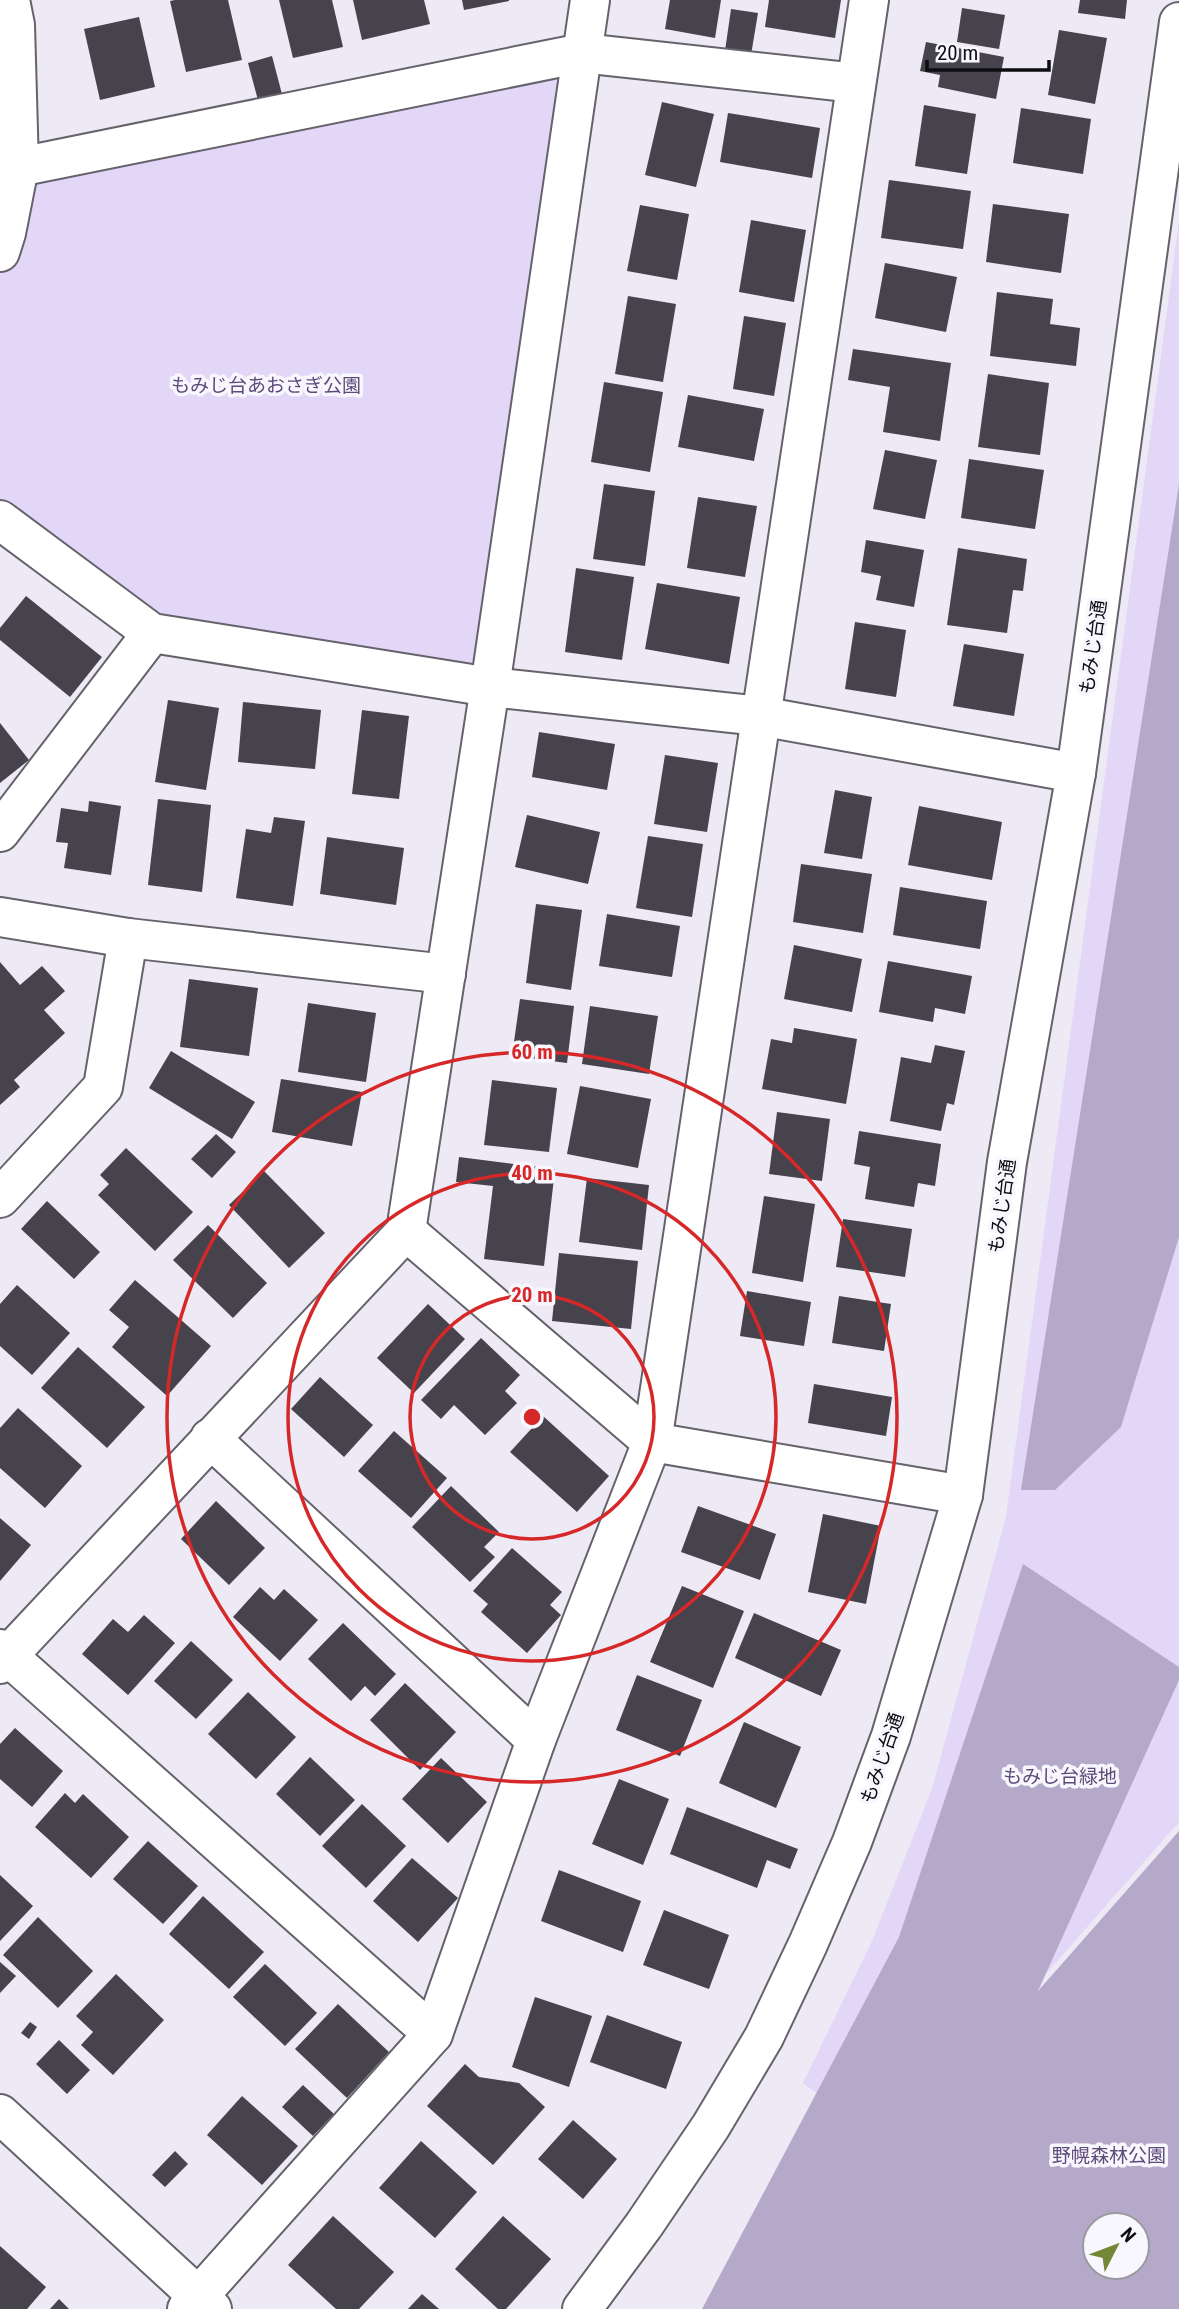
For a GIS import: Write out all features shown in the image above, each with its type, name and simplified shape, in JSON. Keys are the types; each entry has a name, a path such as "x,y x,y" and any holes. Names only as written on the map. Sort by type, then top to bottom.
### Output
{"street":[{"path":"0,252 19,167 15,25 10,0"},
{"path":"433,2034 2,1656 405,1231 490,687 590,0"},
{"path":"0,2115 199,2305 433,2034 536,1740 652,1442 869,0"},
{"name":"もみじ台通","path":"582,2309 644,2225 711,2126 764,2036 808,1944 852,1842 891,1737 963,1495 1007,1162 1076,773 1179,22"},
{"path":"19,167 582,52 856,83"},
{"path":"0,520 152,633 490,687 760,716 1076,773"},
{"path":"0,832 152,633"},
{"path":"0,917 128,938 446,974"},
{"path":"0,1198 103,1087 128,938"},
{"path":"405,1231 652,1442 963,1495"},
{"path":"210,1438 536,1740"}],"green space":[{"name":"もみじ台あおさぎ公園","path":"582,53 490,687 152,633 0,520 0,252 19,167"},
{"name":"もみじ台緑地","path":"1179,221 1179,1822 892,2150 803,2083 872,1941 932,1789 1006,1517"}],"shaded area":[{"path":"1179,484 1179,1237 1121,1427 1055,1490 1021,1490"},
{"path":"1023,1564 1179,1667 1179,1680 1038,1991 1179,1831 1179,2309 702,2309 899,1937"}],"building":[{"path":"228,0 242,60 186,72 170,1"},
{"path":"279,0 332,0 343,47 293,58"},
{"path":"353,0 424,0 430,24 362,40"},
{"path":"462,0 509,0 509,1 464,10"},
{"path":"670,0 721,0 715,38 665,29"},
{"path":"769,0 841,0 835,38 765,27"},
{"path":"1080,0 1127,0 1125,19 1078,13"},
{"path":"962,8 1005,15 999,49 957,42"},
{"path":"731,9 758,13 751,55 725,51"},
{"path":"139,17 155,87 100,100 84,29"},
{"path":"1059,30 1107,38 1095,104 1048,95"},
{"path":"926,42 1004,57 996,99 938,87 940,75 920,71"},
{"path":"272,56 283,98 259,104 248,63"},
{"path":"662,102 714,114 696,187 645,175"},
{"path":"924,105 976,114 967,174 915,166"},
{"path":"1021,108 1091,119 1083,174 1013,163"},
{"path":"728,113 820,128 812,178 720,162"},
{"path":"889,180 971,191 963,249 881,238"},
{"path":"993,204 1069,214 1061,273 986,262"},
{"path":"640,205 689,214 677,280 627,271"},
{"path":"751,220 806,230 794,302 739,292"},
{"path":"885,263 957,277 946,332 875,318"},
{"path":"997,292 1053,299 1050,324 1080,328 1076,366 990,356"},
{"path":"628,296 676,304 663,382 615,374"},
{"path":"744,316 786,323 774,396 733,389"},
{"path":"853,349 951,363 940,441 883,432 890,387 848,380"},
{"path":"988,374 1049,383 1040,455 978,447"},
{"path":"604,382 663,392 650,472 591,462"},
{"path":"688,395 764,409 754,461 678,447"},
{"path":"885,450 937,460 925,519 873,509"},
{"path":"969,459 1044,470 1035,529 961,518"},
{"path":"604,484 655,491 645,566 593,559"},
{"path":"698,497 757,506 745,577 687,568"},
{"path":"866,540 924,550 914,607 876,600 881,576 861,572"},
{"path":"958,548 1027,559 1023,591 1013,590 1007,633 947,625"},
{"path":"576,568 634,577 622,660 565,652"},
{"path":"657,583 740,597 729,664 645,649"},
{"path":"26,596 102,657 70,697 0,640 0,628"},
{"path":"855,622 906,630 896,697 845,689"},
{"path":"964,644 1024,654 1014,716 953,706"},
{"path":"168,700 219,708 206,790 155,782"},
{"path":"243,702 321,710 315,769 238,762"},
{"path":"362,710 409,716 399,799 352,794"},
{"path":"0,723 29,760 0,783"},
{"path":"539,732 615,744 607,790 532,777"},
{"path":"665,755 718,763 707,832 654,824"},
{"path":"835,790 872,797 862,859 824,853"},
{"path":"158,799 211,805 202,892 148,885"},
{"path":"89,801 121,806 111,875 64,868 68,843 56,842 61,808 88,812"},
{"path":"919,806 1002,822 992,880 908,865"},
{"path":"527,815 600,832 588,884 515,867"},
{"path":"274,817 305,821 293,906 236,898 246,829 271,833"},
{"path":"648,836 703,844 692,917 636,908"},
{"path":"327,837 404,848 396,905 320,894"},
{"path":"801,864 872,874 863,933 793,922"},
{"path":"900,887 987,901 980,949 893,935"},
{"path":"536,904 582,910 571,990 526,983"},
{"path":"607,914 680,926 672,977 599,966"},
{"path":"794,945 862,959 852,1012 784,999"},
{"path":"888,961 972,976 965,1014 935,1008 933,1022 879,1012"},
{"path":"0,962 20,985 42,966 65,991 44,1010 65,1033 14,1080 20,1087 0,1105"},
{"path":"189,979 258,988 249,1056 180,1047"},
{"path":"520,999 574,1006 567,1063 512,1056"},
{"path":"308,1003 376,1013 366,1082 298,1072"},
{"path":"590,1006 658,1016 649,1074 582,1064"},
{"path":"794,1028 857,1039 846,1104 762,1089 771,1039 792,1043"},
{"path":"935,1045 965,1051 954,1105 947,1103 941,1131 890,1121 901,1057 931,1063"},
{"path":"171,1051 255,1102 232,1139 149,1088"},
{"path":"281,1079 362,1092 352,1146 272,1132"},
{"path":"492,1080 557,1088 549,1152 484,1145"},
{"path":"580,1086 651,1099 638,1168 567,1154"},
{"path":"777,1112 830,1119 822,1181 769,1174"},
{"path":"859,1131 941,1144 935,1186 918,1183 914,1207 865,1199 870,1167 854,1164"},
{"path":"216,1134 236,1152 212,1178 191,1159"},
{"path":"126,1148 193,1212 155,1251 98,1195 109,1184 100,1175"},
{"path":"459,1157 555,1169 544,1266 484,1259 493,1186 456,1182"},
{"path":"264,1171 325,1233 289,1268 229,1205"},
{"path":"587,1178 649,1185 642,1250 579,1242"},
{"path":"764,1196 815,1204 803,1282 752,1273"},
{"path":"47,1201 100,1252 74,1279 21,1229"},
{"path":"843,1219 912,1229 905,1277 836,1267"},
{"path":"208,1225 267,1283 233,1318 173,1260"},
{"path":"559,1253 638,1261 631,1329 552,1321"},
{"path":"135,1280 211,1346 167,1396 112,1347 129,1327 109,1310"},
{"path":"17,1285 70,1333 32,1375 0,1346 0,1304"},
{"path":"747,1291 811,1302 804,1346 740,1336"},
{"path":"839,1296 891,1304 884,1351 832,1343"},
{"path":"428,1304 465,1339 414,1393 377,1358"},
{"path":"481,1338 520,1375 505,1391 517,1403 485,1435 454,1405 441,1419 421,1400"},
{"path":"78,1347 145,1407 107,1448 41,1388"},
{"path":"320,1377 373,1425 344,1457 291,1409"},
{"path":"814,1384 892,1397 886,1436 808,1423"},
{"path":"18,1408 82,1466 45,1508 0,1468 0,1428"},
{"path":"543,1416 609,1476 577,1512 510,1452"},
{"path":"394,1431 447,1478 411,1518 358,1471"},
{"path":"451,1486 499,1532 484,1547 495,1557 470,1582 412,1527"},
{"path":"216,1501 265,1548 229,1585 181,1539"},
{"path":"698,1506 776,1534 760,1580 681,1552"},
{"path":"823,1514 881,1526 866,1604 808,1592"},
{"path":"0,1518 31,1545 0,1581"},
{"path":"512,1548 562,1592 550,1605 561,1615 527,1653 481,1612 488,1604 473,1591"},
{"path":"682,1586 744,1611 713,1688 650,1662"},
{"path":"260,1587 274,1600 284,1589 318,1620 280,1661 233,1617"},
{"path":"754,1613 841,1650 821,1696 735,1658"},
{"path":"144,1615 175,1643 128,1695 82,1654 113,1619 128,1632"},
{"path":"343,1623 396,1674 375,1696 365,1686 351,1701 308,1659"},
{"path":"191,1641 233,1680 196,1719 154,1681"},
{"path":"637,1675 702,1700 680,1756 616,1730"},
{"path":"405,1683 456,1732 420,1770 370,1720"},
{"path":"248,1692 296,1737 256,1779 208,1734"},
{"path":"744,1722 801,1747 776,1808 719,1783"},
{"path":"15,1728 63,1771 32,1807 0,1779 0,1744"},
{"path":"310,1757 355,1800 320,1836 276,1794"},
{"path":"441,1758 487,1802 448,1843 402,1799"},
{"path":"619,1779 669,1799 643,1865 592,1844"},
{"path":"65,1793 75,1803 83,1794 129,1837 91,1878 35,1827"},
{"path":"362,1804 406,1846 366,1888 322,1846"},
{"path":"687,1807 798,1849 790,1869 767,1860 757,1888 670,1854"},
{"path":"148,1841 198,1886 163,1924 113,1879"},
{"path":"412,1858 458,1898 418,1942 373,1901"},
{"path":"559,1870 641,1901 623,1952 541,1921"},
{"path":"0,1875 33,1906 0,1941"},
{"path":"203,1896 264,1952 229,1989 169,1934"},
{"path":"664,1910 729,1935 709,1989 643,1965"},
{"path":"38,1917 93,1971 58,2008 3,1955"},
{"path":"0,1962 16,1976 0,1993"},
{"path":"265,1964 317,2013 285,2046 233,1997"},
{"path":"116,1974 164,2020 113,2075 81,2045 93,2032 76,2016"},
{"path":"535,1997 592,2016 569,2087 512,2067"},
{"path":"338,2004 389,2052 347,2098 295,2049"},
{"path":"607,2015 682,2042 666,2089 590,2062"},
{"path":"30,2022 37,2027 29,2039 21,2033"},
{"path":"59,2040 90,2070 67,2094 36,2064"},
{"path":"465,2064 479,2077 519,2083 545,2107 493,2165 427,2106"},
{"path":"303,2085 334,2114 313,2136 282,2107"},
{"path":"242,2096 298,2146 262,2185 207,2135"},
{"path":"573,2120 617,2159 583,2199 538,2159"},
{"path":"421,2141 477,2192 435,2238 379,2188"},
{"path":"175,2151 188,2164 165,2187 152,2175"},
{"path":"333,2216 394,2272 359,2309 336,2309 288,2265"},
{"path":"503,2216 551,2259 506,2309 498,2309 455,2269"},
{"path":"0,2246 46,2287 27,2309 0,2309"},
{"path":"422,2294 439,2309 408,2309"},
{"path":"59,2299 69,2309 50,2309"}],"park label":[{"name":"野幌森林公園","path":"1109,2155"}]}
